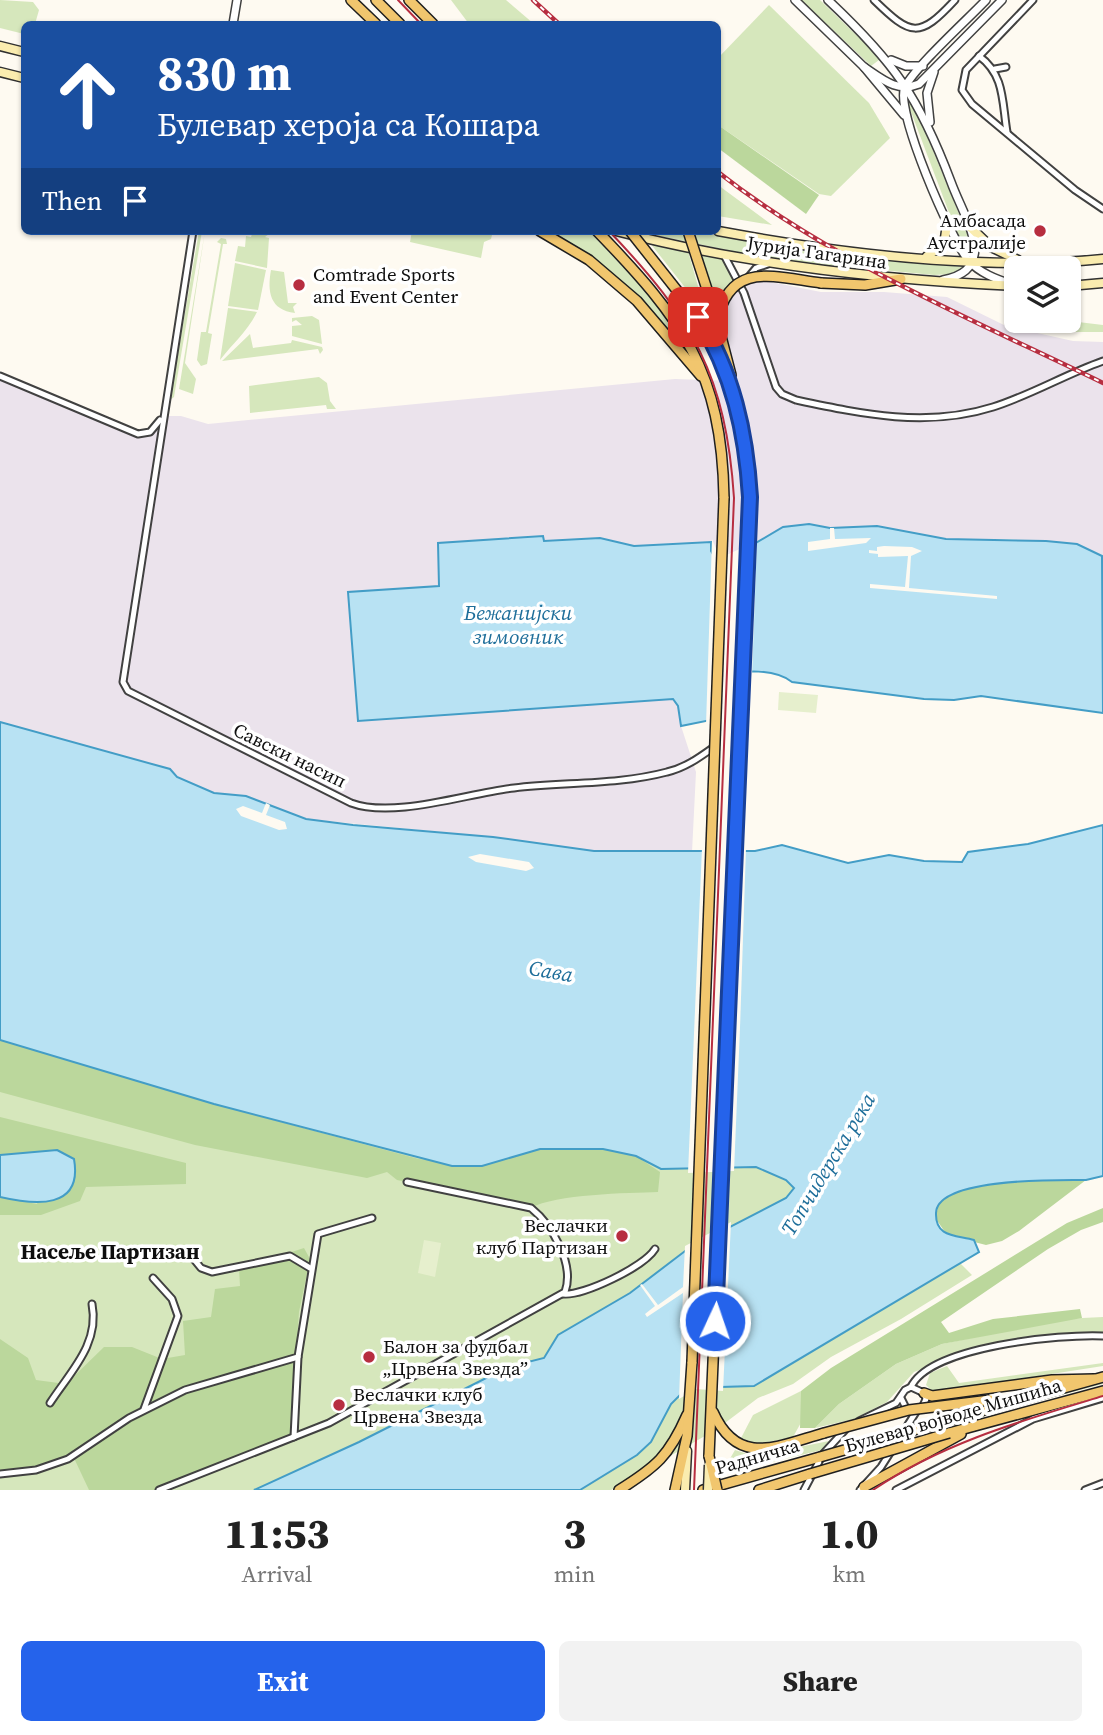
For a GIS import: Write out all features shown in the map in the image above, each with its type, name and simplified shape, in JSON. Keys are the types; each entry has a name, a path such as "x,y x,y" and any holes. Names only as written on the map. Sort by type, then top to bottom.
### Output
{"main road":[{"path":"351,0 373,21"},
{"path":"376,0 397,21"},
{"path":"409,0 430,21"},
{"path":"0,46 21,51"},
{"path":"0,72 21,77"},
{"path":"924,257 944,245 947,224"},
{"path":"969,226 998,252 1009,256"},
{"name":"Јурија Гагарина","path":"721,231 819,247 972,262 1004,263"},
{"path":"546,235 604,273 652,317 706,382"},
{"path":"601,235 671,314 706,382 719,424 724,498 685,1490"},
{"path":"633,235 698,317 731,384"},
{"name":"Јурија Гагарина","path":"633,235 770,263 932,282 1004,285"},
{"path":"689,235 727,355 731,384 745,437 750,497 709,1456 705,1490"},
{"name":"Јурија Гагарина","path":"1081,260 1103,259"},
{"path":"717,321 726,294 747,279 772,276 821,284 865,285 901,279"},
{"path":"1081,285 1103,283"},
{"path":"922,1391 932,1395 1072,1378 1098,1378"},
{"name":"Булевар војводе Мишића","path":"820,1457 1098,1378"},
{"name":"Булевар војводе Мишића","path":"810,1476 949,1433 1103,1391"},
{"path":"711,1409 723,1432 733,1441 746,1448 762,1450 909,1410 990,1400 1020,1400"},
{"path":"619,1490 661,1462 674,1445 689,1411"},
{"path":"862,1488 939,1446 995,1421"},
{"path":"674,1490 687,1436"},
{"path":"709,1456 717,1490"},
{"name":"Радничка","path":"705,1490 820,1457"},
{"name":"Радничка","path":"759,1490 810,1476"}],"street":[{"path":"234,21 237,0"},
{"path":"795,0 864,67 906,119"},
{"path":"828,0 882,53 906,87 931,128 969,226 974,241 972,262 957,276 932,282"},
{"path":"874,0 901,25 914,30 933,23 956,0"},
{"path":"986,0 906,87 902,105 947,224 972,262 1004,281"},
{"path":"864,67 894,86 920,84 1002,0"},
{"path":"1032,0 963,75 962,90 968,100 1075,190 1103,209"},
{"path":"882,53 901,65 923,66"},
{"path":"979,56 995,69 1007,132"},
{"path":"995,69 1006,67"},
{"path":"931,128 927,93 936,68"},
{"name":"Савски насип","path":"192,235 123,682 128,691 351,803 372,807 409,805 516,788 653,775 676,770 719,744"},
{"path":"724,255 744,293 779,391 796,400 897,418 950,418 994,407 1103,361"},
{"path":"744,293 749,274 770,263"},
{"path":"0,376 138,435 154,428 163,414"},
{"path":"407,1182 531,1208 545,1220 557,1237 567,1279 563,1294"},
{"path":"294,1437 298,1357 310,1268 318,1234 372,1218"},
{"path":"159,1490 329,1423 563,1294 577,1294 640,1264 654,1249"},
{"path":"191,1257 201,1268 212,1272 290,1256 310,1268"},
{"path":"144,1409 178,1316 172,1299 153,1278"},
{"path":"50,1403 84,1356 95,1317 92,1304"},
{"path":"905,1426 901,1398 903,1392 911,1387 922,1372 990,1348 1028,1341 1103,1336"},
{"path":"0,1474 36,1470 68,1459 144,1409 196,1386 298,1357"},
{"path":"862,1488 886,1459 905,1426 924,1406 922,1372"},
{"path":"911,1387 922,1391"},
{"name":"Булевар војводе Мишића","path":"804,1490 823,1454 839,1435 901,1398"},
{"name":"Булевар војводе Мишића","path":"896,1490 1033,1419 1103,1398"},
{"path":"904,1408 916,1412"},
{"path":"1085,1490 1103,1483"}],"shaded area":[{"path":"751,278 821,292 884,292 947,297 1004,325 1004,333 1037,333 1073,341 1103,342 1103,556 1012,539 946,539 877,526 830,528 813,524 780,529 766,540 725,561 717,561 710,542 634,546 600,538 544,541 542,536 438,543 439,586 359,721 673,699 678,706 681,726 696,772 692,852 595,851 493,837 306,819 246,796 214,793 177,777 170,769 0,722 0,377 137,437 150,435 165,416 181,416 208,424 675,379 735,381 728,359 723,312 726,298"}],"green space":[{"path":"0,0 33,2 39,10 36,21 21,21 21,33 0,28"},
{"path":"451,0 506,0 530,21 467,21"},
{"path":"801,0 820,0 884,62 879,60 871,66"},
{"path":"769,5 869,103 890,138 831,196 819,194 721,127 721,55"},
{"path":"913,102 968,236 968,251 956,231 908,104"},
{"path":"721,127 819,195 806,214 721,150"},
{"path":"721,187 722,188 772,225 721,216"},
{"path":"198,235 201,235 174,397 170,400"},
{"path":"204,235 185,363 196,379 193,394 179,389"},
{"path":"268,235 265,237 269,238 267,268 235,261 238,246 245,247 246,236"},
{"path":"411,235 492,235 491,239 484,242 481,258 410,242"},
{"path":"555,235 593,235 652,298 678,339 617,280"},
{"path":"654,235 714,235 794,250 965,267 954,274 934,275 776,260"},
{"path":"221,238 226,239 227,244 223,244 208,333 212,334 207,364 201,366 197,360 201,332 206,332 221,244 217,242"},
{"path":"650,243 688,251 706,314"},
{"path":"701,253 724,259 734,281 717,306"},
{"path":"235,263 266,270 258,310 228,306"},
{"path":"271,270 284,272 288,303 297,303 293,307 295,313 280,308 272,299"},
{"path":"228,308 257,312 220,360"},
{"path":"312,316 319,320 322,344 292,336 292,326 302,325 296,320 292,322 292,318"},
{"path":"1081,322 1103,325 1103,332 1081,332"},
{"path":"250,334 253,348 291,343 292,340 322,347 323,350 320,354 318,349 222,361"},
{"path":"319,377 327,383 330,401 336,409 327,409 326,405 250,413 249,386"},
{"path":"779,692 818,695 816,713 778,710"},
{"path":"0,984 839,1142 972,1275 901,1319 831,1357 793,1384 758,1398 717,1429 611,1490 0,1490"},
{"path":"0,1040 214,1104 419,1159 482,1166 540,1149 603,1149 636,1156 660,1172 658,1192 574,1197 542,1203 531,1208 397,1180 387,1172 367,1178 195,1145 0,1092"},
{"path":"0,1117 186,1163 186,1184 86,1187 80,1201 41,1215 0,1215 0,1197 37,1204 57,1150 0,1155"},
{"path":"1086,1180 1002,1241 986,1245 947,1235 936,1219 938,1204 959,1192 995,1183"},
{"path":"1103,1208 1103,1222 1081,1230 1048,1249 941,1322 949,1333 993,1319 1080,1309 1082,1318 942,1344 896,1364 839,1404 815,1428 800,1428 801,1391 831,1368 1067,1223"},
{"path":"424,1240 441,1243 435,1277 418,1273"},
{"path":"304,1248 310,1259 299,1312 290,1439 159,1490 89,1490 73,1456 31,1471 0,1475 0,1339 28,1358 36,1380 66,1384 104,1347 132,1347 162,1359 185,1355 183,1321 211,1317 215,1289 240,1286 239,1269"},
{"path":"1103,1317 1103,1334 1029,1336 981,1346 914,1372 887,1402 854,1419 815,1428 839,1404 896,1364 942,1344 1062,1319"},
{"path":"1103,1363 1103,1366 942,1391 932,1391 926,1385 930,1373 947,1366 959,1383"},
{"path":"1103,1381 1103,1384 948,1425"},
{"path":"801,1391 803,1419 793,1437 760,1444 740,1440 753,1415"},
{"path":"829,1441 822,1450 721,1474 735,1450 754,1456"}],"water":[{"name":"Бежанијски зимовник","path":"809,524 830,528 877,526 946,539 1077,544 1102,556 1103,713 981,696 954,700 924,699 792,682 777,674 749,672 722,674 711,720 681,726 678,706 673,699 358,721 348,592 439,586 438,543 543,536 544,541 600,538 634,546 711,542 711,551 717,561 725,561 783,527"},
{"path":"0,722 170,769 177,777 214,793 246,796 306,819 493,837 594,851 755,851 782,845 848,863 889,855 924,861 962,862 968,852 1028,844 1103,825 1103,1176 1086,1180 1001,1183 956,1193 942,1201 936,1213 939,1227 948,1234 974,1240 979,1252 754,1386 687,1388 671,1404 651,1442 637,1455 580,1490 254,1490 359,1442 508,1367 544,1358 558,1335 630,1293 689,1248 786,1198 794,1188 786,1180 756,1167 661,1169 636,1156 603,1149 540,1149 482,1166 452,1166 214,1104 0,1040"},
{"path":"57,1150 74,1159 75,1176 71,1188 64,1196 41,1202 0,1197 0,1155"}],"pier":[{"path":"830,528 834,528 835,539 871,538 866,543 808,551 808,542 830,539"},
{"path":"712,539 720,558 757,541 752,675 717,679 713,723 706,725"},
{"path":"877,547 912,547 922,551 911,556 909,588 997,596 997,599 870,588 870,584 905,587 908,556 878,557 878,554 869,553 869,550 877,551"},
{"path":"266,803 270,805 266,815 285,822 287,829 279,830 241,816 236,809 243,806 262,813"},
{"path":"702,848 746,848 734,1171 688,1173"},
{"path":"480,854 529,862 534,868 526,871 476,862 468,857"},
{"path":"731,1222 723,1391 696,1389 679,1399 683,1293 647,1317 645,1314 655,1306 640,1285 642,1284 658,1305 683,1287 685,1246"}],"tram line":[{"path":"398,0 418,21"},
{"path":"613,235 663,293 700,352 723,417 734,498 694,1490"},
{"path":"873,1490 899,1473 984,1434 1103,1396"}],"railway":[{"path":"533,0 556,21"},
{"path":"721,174 808,234 855,261 1103,383"}],"place":[{"name":"Амбасада Аустралије","path":"1040,231"},
{"name":"Comtrade Sports and Event Center","path":"299,285"},
{"name":"Веслачки клуб Партизан","path":"622,1236"},
{"name":"Балон за фудбал „Црвена Звезда”","path":"369,1357"},
{"name":"Веслачки клуб Црвена Звезда","path":"339,1405"}],"district":[{"name":"Насеље Партизан","path":"110,1251"}],"route":[{"path":"698,317 733,389 745,437 750,497 715,1321"}],"water label":[{"name":"Сава","path":"551,971"},
{"name":"Топчидерска река","path":"828,1164"}]}
